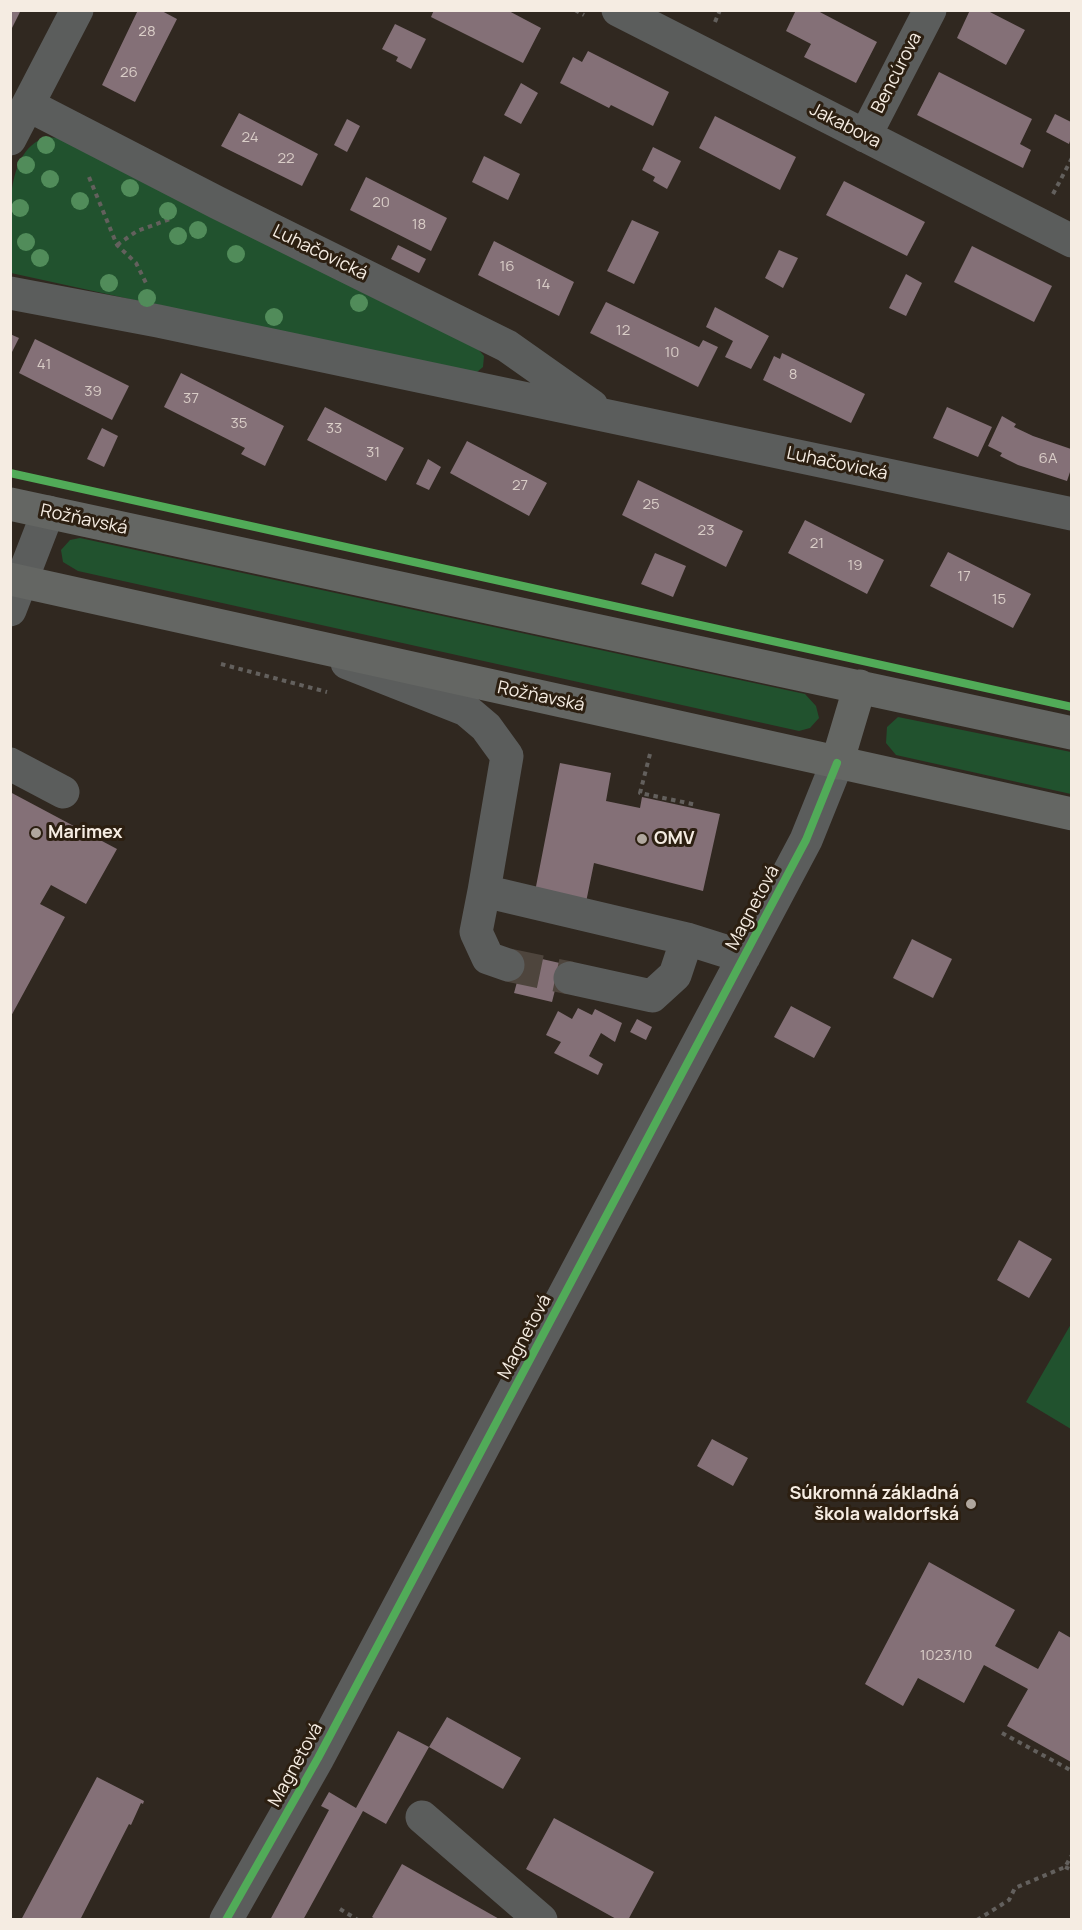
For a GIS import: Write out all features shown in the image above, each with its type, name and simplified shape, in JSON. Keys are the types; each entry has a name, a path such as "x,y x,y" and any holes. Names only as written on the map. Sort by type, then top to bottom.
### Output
{"main road":[{"name":"Rožňavská","path":"10,504 1071,733"},
{"name":"Rožňavská","path":"15,590 289,641 1071,814"},
{"path":"837,762 860,686"}],"street":[{"path":"10,139 76,10"},
{"name":"Jakabova","path":"618,10 1071,241"},
{"name":"Bencúrova","path":"865,136 930,10"},
{"name":"Luhačovická","path":"28,105 218,203 507,346 603,414"},
{"name":"Luhačovická","path":"10,293 158,321 1071,514"},
{"path":"15,590 48,512"},
{"path":"289,641 466,710 486,727 507,756 476,932 488,958 508,965"},
{"name":"Magnetová","path":"226,1920 318,1758 806,840 837,762"},
{"path":"10,764 63,792"},
{"path":"484,891 687,939 744,957"},
{"path":"570,978 652,996 675,975 687,939"},
{"path":"422,1816 541,1920"}],"path":[{"path":"85,134 81,148 86,170 117,245 136,263 158,305 158,321"},
{"path":"1051,199 1071,158"},
{"path":"117,245 137,231 218,203"},
{"path":"651,749 640,793 697,805"},
{"path":"1002,1733 1071,1771"},
{"path":"977,1920 1009,1900 1015,1888 1065,1867 1071,1855"},
{"path":"1065,1867 1071,1870"},
{"path":"340,1909 358,1920"}],"green space":[{"path":"46,137 60,138 478,349 484,356 483,367 477,372 467,373 11,273 10,215 15,176 21,159 31,146"},
{"path":"80,538 805,694 816,706 819,718 810,728 799,731 78,571 63,562 61,550 70,540"},
{"path":"898,717 1071,752 1071,794 896,755 886,743 887,727"},
{"path":"1071,1324 1072,1429 1026,1402"}],"building":[{"path":"10,10 21,10 10,32"},
{"path":"138,10 160,10 177,19 135,102 102,85"},
{"path":"434,10 507,10 541,28 523,63 431,17"},
{"path":"796,10 816,10 877,42 856,83 804,57 811,44 786,31"},
{"path":"970,10 986,10 1025,30 1006,65 957,38"},
{"path":"395,24 426,39 411,69 396,61 398,57 382,49"},
{"path":"588,51 669,92 653,126 611,105 609,108 560,83 573,57 582,62"},
{"path":"939,72 1032,119 1020,144 1031,150 1023,168 917,115"},
{"path":"521,83 538,93 521,124 504,115"},
{"path":"239,113 318,154 302,186 221,146"},
{"path":"1055,114 1071,122 1069,144 1046,132"},
{"path":"715,116 796,157 780,190 699,148"},
{"path":"347,119 360,126 347,152 334,145"},
{"path":"653,147 681,161 667,189 653,181 655,177 642,170"},
{"path":"484,156 520,174 508,200 472,182"},
{"path":"366,177 447,218 431,251 350,210"},
{"path":"844,181 925,222 907,256 826,215"},
{"path":"632,220 659,232 634,284 607,271"},
{"path":"494,241 574,282 559,316 478,275"},
{"path":"398,245 426,259 419,273 391,259"},
{"path":"972,246 1052,286 1034,322 954,282"},
{"path":"779,250 798,258 783,288 765,278"},
{"path":"906,274 922,283 906,316 889,308"},
{"path":"606,302 699,347 703,340 718,347 698,387 590,333"},
{"path":"715,307 769,336 751,369 725,357 733,341 706,327"},
{"path":"10,334 19,338 10,356"},
{"path":"35,339 129,386 112,420 19,373"},
{"path":"782,353 865,394 851,423 763,380 774,356 780,359"},
{"path":"181,373 284,426 265,466 241,454 245,448 164,407"},
{"path":"325,407 404,448 386,481 307,440"},
{"path":"947,407 992,427 978,457 933,438"},
{"path":"1002,416 1016,424 1014,427 1071,449 1071,469 1067,481 1018,465 1000,456 1002,453 988,446"},
{"path":"102,428 118,436 104,467 87,459"},
{"path":"467,441 547,483 529,516 450,473"},
{"path":"428,459 441,467 429,490 416,484"},
{"path":"638,480 743,531 726,567 622,515"},
{"path":"805,520 884,560 867,594 788,553"},
{"path":"948,552 1031,594 1013,628 930,586"},
{"path":"655,553 686,566 673,597 641,584"},
{"path":"560,763 611,773 606,801 640,808 642,797 720,814 703,891 594,863 583,917 532,907"},
{"path":"10,792 117,849 86,904 51,885 40,904 65,917 10,1018"},
{"path":"912,939 952,959 933,998 893,978"},
{"path":"511,952 573,966 567,992 555,990 552,1002 514,993 517,982 505,979"},
{"path":"791,1006 831,1027 814,1058 774,1037"},
{"path":"578,1008 592,1015 595,1009 622,1023 615,1042 601,1033 589,1056 603,1064 598,1075 554,1053 561,1042 546,1035 558,1011 572,1019"},
{"path":"637,1019 652,1027 646,1040 630,1032"},
{"path":"1019,1240 1052,1259 1029,1298 997,1280"},
{"path":"712,1439 748,1458 733,1486 697,1466"},
{"path":"929,1562 1015,1610 995,1646 1038,1669 1059,1631 1071,1638 1071,1762 1007,1726 1028,1689 984,1665 964,1703 918,1678 903,1706 865,1684"},
{"path":"447,1717 521,1758 503,1789 429,1747"},
{"path":"398,1731 429,1747 386,1824 363,1811 303,1920 270,1920 329,1810 321,1806 329,1792 356,1808"},
{"path":"97,1777 144,1801 143,1804 141,1803 131,1825 129,1824 80,1920 21,1920"},
{"path":"554,1818 654,1872 628,1920 618,1920 526,1869"},
{"path":"402,1864 501,1920 377,1920 372,1917"}],"tunnel":[{"path":"508,965 570,978"}],"cycle path":[{"path":"10,473 1072,707"},
{"path":"226,1920 318,1758 806,840 837,763"}],"place":[{"name":"Marimex","path":"36,833"},
{"name":"OMV","path":"642,839"},
{"name":"Súkromná základná škola waldorfská","path":"971,1504"}]}
